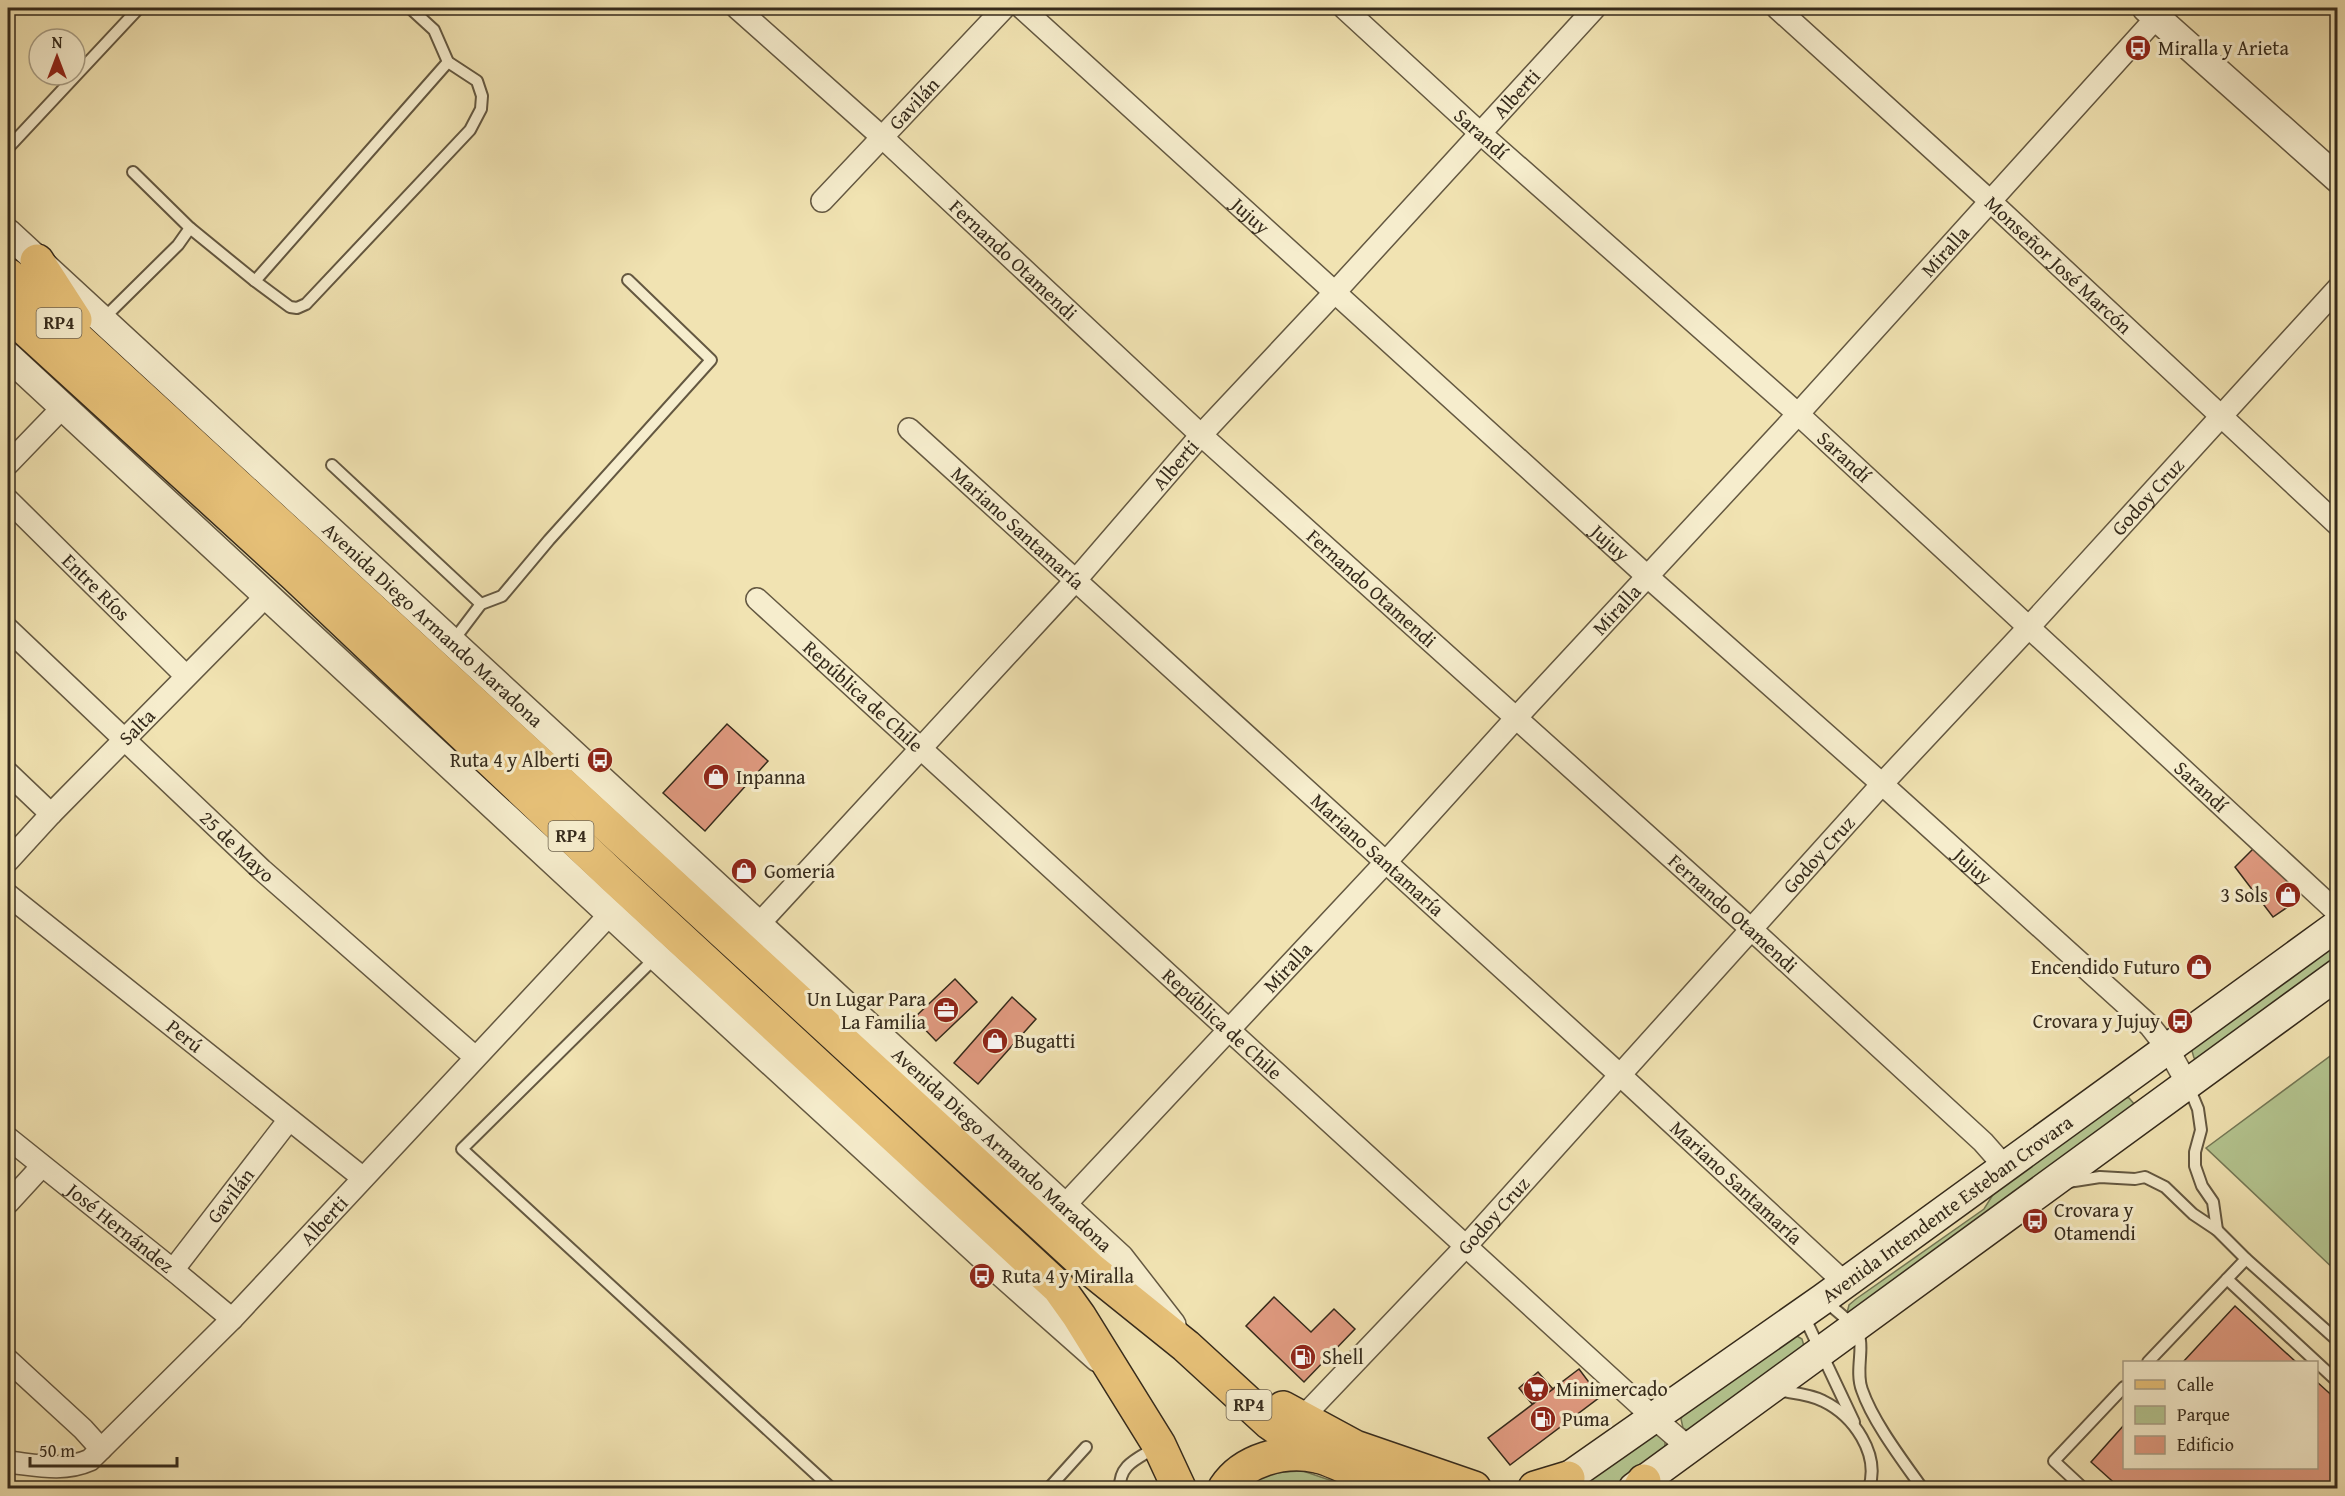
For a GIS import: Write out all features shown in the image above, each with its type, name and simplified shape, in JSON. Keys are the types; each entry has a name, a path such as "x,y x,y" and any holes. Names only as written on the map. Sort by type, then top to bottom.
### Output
{"main road":[{"path":"37,261 53,289 110,371"},
{"name":"Avenida Diego Armando Maradona","path":"8,275 1089,1268 1193,1352 1270,1423 1318,1456"},
{"name":"RP4","path":"8,313 295,575 615,878 1059,1288 1116,1374 1159,1445 1179,1488"},
{"name":"Avenida Intendente Esteban Crovara","path":"1561,1483 1824,1299 2337,925"},
{"name":"Avenida Intendente Esteban Crovara","path":"1640,1486 2337,974"},
{"path":"1193,1352 1300,1419 1355,1447 1474,1488"},
{"path":"1225,1488 1242,1469 1261,1460 1278,1456 1318,1456"},
{"name":"RP4","path":"1318,1456 1391,1488"},
{"path":"1535,1488 1561,1483"}],"street":[{"name":"Fernando Otamendi","path":"737,8 883,138 1201,435 1751,929 1983,1142 2005,1167"},
{"name":"Gavilán","path":"822,201 1004,8"},
{"name":"Jujuy","path":"1022,8 1336,291 1648,578 1882,784 2150,1026 2168,1049 2188,1085"},
{"name":"Sarandí","path":"1344,8 1480,133 1798,414 2337,913"},
{"name":"Alberti","path":"759,924 1075,581 1201,435 1336,291 1594,8"},
{"name":"Monseñor José Marcón","path":"1777,8 1990,201 2337,525"},
{"name":"Miralla","path":"1064,1206 1385,863 1798,414 1990,201 2156,11"},
{"path":"2156,11 2337,180"},
{"name":"Avenida Diego Armando Maradona","path":"8,233 1120,1258 1193,1352"},
{"name":"Godoy Cruz","path":"1300,1419 1467,1246 1882,784 2029,627 2337,288"},
{"path":"8,356 657,957 993,1265 1116,1374"},
{"path":"8,464 63,407"},
{"name":"Mariano Santamaría","path":"909,429 1620,1075 1824,1299"},
{"name":"Entre Ríos","path":"8,500 186,676"},
{"name":"Salta","path":"8,861 51,814 267,595"},
{"name":"República de Chile","path":"757,599 1689,1448"},
{"name":"25 de Mayo","path":"8,629 126,738 262,870 475,1057"},
{"path":"8,773 51,814"},
{"name":"Perú","path":"8,895 288,1121 363,1178"},
{"name":"Alberti","path":"8,1462 58,1467 76,1466 90,1460 232,1319 611,913"},
{"name":"Gavilán","path":"173,1270 288,1121"},
{"name":"José Hernández","path":"8,1138 232,1319"},
{"path":"8,1203 42,1166"},
{"path":"8,1360 101,1449"}],"lane":[{"path":"8,147 139,8"},
{"path":"133,172 190,228 255,281 290,307 297,308 306,304 470,130 481,109 482,96 477,81 447,62 434,30 410,8"},
{"path":"255,281 447,62"},
{"path":"101,321 178,245 190,228"},
{"path":"453,642 481,604 502,596 549,540 711,360 628,280"},
{"path":"332,465 481,604"},
{"path":"657,957 462,1149 831,1488"},
{"path":"2188,1085 2198,1109 2201,1130 2195,1152 2195,1166 2202,1186 2213,1202 2217,1230"},
{"path":"2050,1186 2100,1177 2135,1179 2145,1177 2165,1187 2193,1214 2217,1230 2337,1341"},
{"path":"2149,1361 2246,1259"},
{"path":"2227,1279 2315,1361"},
{"path":"1824,1299 1854,1328 1860,1337 1858,1372 1862,1390 1871,1410 1922,1488"},
{"path":"1824,1299 1822,1351 1870,1456 1873,1478 1869,1488"},
{"path":"2318,1364 2337,1382"},
{"path":"1771,1388 1822,1400 1854,1424"},
{"path":"2083,1488 2054,1461 2123,1388"},
{"path":"1120,1488 1120,1478 1124,1468 1159,1445"},
{"path":"1049,1488 1086,1447"}],"green space":[{"path":"2336,944 2337,967 2201,1060 2194,1058 2192,1051 2197,1041"},
{"path":"2337,1051 2337,1272 2206,1148"},
{"path":"2124,1097 2129,1098 2135,1105 1850,1315 1847,1313 1849,1305 1856,1299 1984,1209 1999,1185"},
{"path":"1795,1335 1802,1339 1804,1346 1690,1432 1683,1428 1681,1419 1684,1412"},
{"path":"1655,1434 1661,1435 1665,1440 1665,1453 1619,1488 1578,1488"},
{"path":"1303,1471 1353,1488 1247,1488 1252,1482 1265,1475"}],"building":[{"name":"Inpanna","path":"727,724 768,761 705,831 663,793"},
{"path":"2254,848 2296,884 2295,902 2273,917 2235,867"},
{"name":"Un Lugar Para La Familia","path":"955,979 977,1002 936,1041 914,1018"},
{"name":"Bugatti","path":"1012,997 1036,1019 978,1084 954,1063"},
{"name":"Shell","path":"1274,1297 1311,1332 1334,1309 1355,1329 1304,1382 1246,1326"},
{"path":"2235,1306 2295,1361 2184,1361"},
{"path":"1579,1369 1600,1397 1510,1465 1488,1438"},
{"name":"Minimercado","path":"1538,1372 1553,1389 1532,1404 1519,1388"},
{"path":"2318,1383 2338,1401 2338,1488 2120,1488 2091,1462 2123,1426 2123,1469 2318,1469"}],"place":[{"name":"Miralla y Arieta","path":"2138,48"},
{"name":"Ruta 4 y Alberti","path":"600,760"},
{"name":"Inpanna","path":"716,777"},
{"name":"Gomeria","path":"744,871"},
{"name":"3 Sols","path":"2288,895"},
{"name":"Encendido Futuro","path":"2199,967"},
{"name":"Un Lugar Para La Familia","path":"946,1010"},
{"name":"Crovara y Jujuy","path":"2180,1021"},
{"name":"Bugatti","path":"995,1041"},
{"name":"Crovara y Otamendi","path":"2035,1221"},
{"name":"Ruta 4 y Miralla","path":"982,1276"},
{"name":"Shell","path":"1303,1357"},
{"name":"Minimercado","path":"1536,1389"},
{"name":"Puma","path":"1543,1419"}]}
